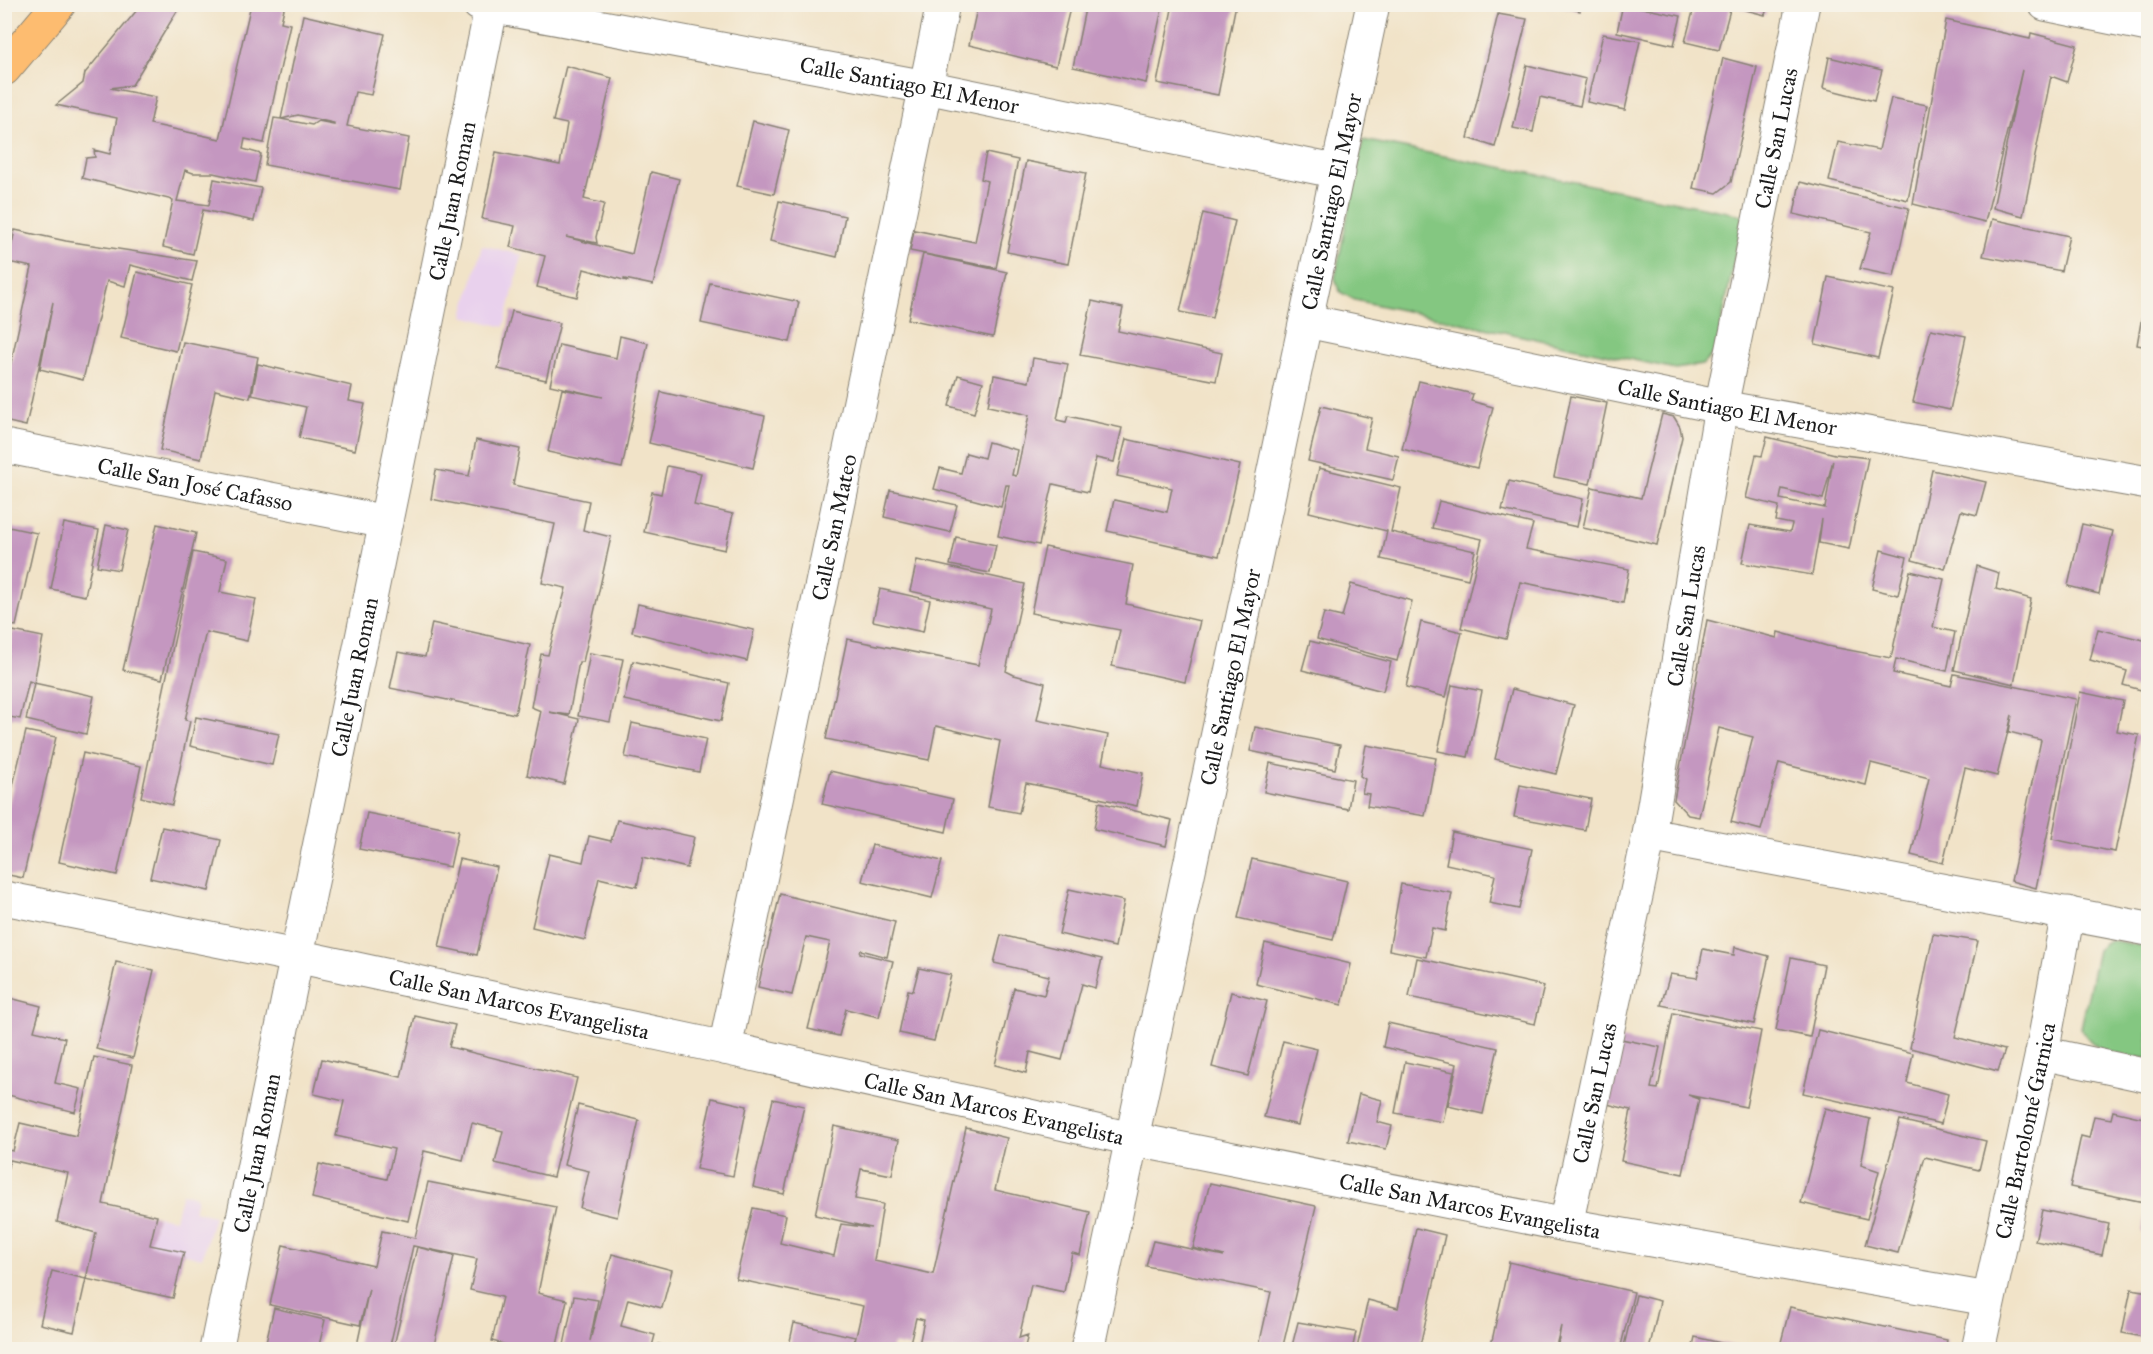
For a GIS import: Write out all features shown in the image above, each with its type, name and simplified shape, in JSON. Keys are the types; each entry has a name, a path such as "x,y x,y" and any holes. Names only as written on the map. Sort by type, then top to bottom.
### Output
{"main road":[{"path":"4,69 59,4"}],"street":[{"name":"Calle San Mateo","path":"725,1048 943,4"},
{"name":"Calle Santiago El Mayor","path":"1087,1350 1373,4"},
{"name":"Calle San Lucas","path":"1566,1225 1649,835 1721,407 1803,4"},
{"path":"2045,4 2148,25"},
{"name":"Calle Santiago El Menor","path":"487,5 926,87 1339,172"},
{"name":"Calle Juan Roman","path":"216,1350 386,522 487,5"},
{"name":"Calle Santiago El Menor","path":"1307,321 1721,407 2148,483"},
{"name":"Calle San José Cafasso","path":"4,446 386,522"},
{"path":"1649,835 2148,929"},
{"name":"Calle San Marcos Evangelista","path":"4,898 725,1048 1132,1139 1566,1225 1989,1299"},
{"name":"Calle Bartolomé Garnica","path":"1978,1350 2042,1053 2068,913"},
{"path":"2042,1053 2148,1076"}],"shaded area":[{"path":"482,245 522,255 504,327 463,316"},
{"path":"182,1193 197,1197 194,1211 214,1216 202,1258 150,1245 157,1216 175,1219"}],"green space":[{"path":"1363,140 1743,215 1716,351 1702,365 1675,369 1355,300 1340,292 1335,278"},
{"path":"2110,940 2148,947 2148,1059 2101,1049 2087,1037 2081,1028 2098,950"}],"building":[{"path":"142,4 176,4 179,8 132,85 110,88 156,97 150,124 220,139 251,4 285,4 281,22 290,24 264,143 245,139 243,149 261,154 255,182 185,170 177,201 209,205 214,179 261,188 254,221 203,210 193,254 163,247 173,200 82,178 86,158 95,157 94,150 110,154 117,118 56,105 83,83 85,73"},
{"path":"978,4 1071,4 1056,66 969,45"},
{"path":"1086,4 1163,4 1146,83 1073,67"},
{"path":"1173,4 1236,4 1218,95 1157,83"},
{"path":"1554,4 1581,4 1580,11"},
{"path":"1623,4 1681,16 1674,45 1617,32"},
{"path":"1695,4 1768,4 1765,15 1731,6 1719,50 1685,42"},
{"path":"1498,14 1527,19 1495,147 1468,138"},
{"path":"303,15 385,34 371,95 355,92 347,126 409,138 400,190 265,165 274,118 281,119","holes":["298,115 334,123 334,124 318,121 312,125 281,119"]},
{"path":"1946,20 2030,39 2031,33 2077,45 2067,82 2051,76 2023,216 1993,208 2022,70 1985,222 1913,204"},
{"path":"1603,34 1640,41 1625,110 1587,102"},
{"path":"1829,57 1882,70 1874,101 1823,88"},
{"path":"1723,58 1757,67 1731,182 1717,193 1693,188"},
{"path":"1527,65 1586,79 1580,106 1540,97 1533,132 1513,128"},
{"path":"566,66 612,78 584,199 604,204 596,237 597,243 566,237 632,254 651,172 679,179 653,285 625,279 627,281 584,269 577,297 537,287 545,256 510,247 515,226 482,219 496,152 560,165 567,124 553,121"},
{"path":"1891,98 1927,105 1908,200 1829,181 1838,142 1879,150"},
{"path":"753,121 789,130 774,194 737,186"},
{"path":"986,153 1018,160 996,268 910,251 914,230 975,242 987,181 981,179"},
{"path":"1026,161 1086,173 1068,264 1007,252"},
{"path":"1800,182 1909,208 1894,276 1860,269 1871,232 1794,214"},
{"path":"779,201 845,216 837,257 770,241"},
{"path":"1203,213 1235,221 1212,318 1180,312"},
{"path":"1992,219 2069,236 2061,271 1983,256"},
{"path":"4,220 9,221 5,237 4,237"},
{"path":"15,230 66,241 197,261 192,281 130,265 125,286 107,281 83,380 40,369 53,302 26,426 4,421 4,394 32,267 8,262"},
{"path":"923,254 1007,272 993,337 908,319"},
{"path":"137,272 192,285 176,351 121,338"},
{"path":"1828,277 1894,291 1878,358 1815,344"},
{"path":"710,283 799,302 790,342 701,323"},
{"path":"2148,287 2148,347 2137,345"},
{"path":"1092,301 1123,308 1118,331 1222,353 1216,381 1080,355"},
{"path":"512,311 560,323 546,380 498,369"},
{"path":"1931,329 1966,336 1950,410 1913,402"},
{"path":"620,336 648,343 622,468 548,452 562,389 603,397 550,385 559,345 616,358"},
{"path":"183,342 258,357 250,398 215,390 201,459 160,450"},
{"path":"1033,358 1068,364 1057,420 1066,422 1068,416 1122,428 1114,462 1096,458 1088,492 1053,484 1039,545 998,536 1009,485 1006,485 1001,507 934,489 940,468 961,473 966,453 984,458 988,442 1017,450 1012,475 1016,476 1029,415 988,406 994,375 1029,382"},
{"path":"258,364 352,386 349,401 365,404 355,450 299,438 306,407 252,395"},
{"path":"958,375 983,382 974,413 949,406"},
{"path":"1419,381 1473,394 1471,401 1493,407 1477,468 1402,449"},
{"path":"661,392 765,416 753,468 649,443"},
{"path":"1571,396 1607,403 1590,484 1554,477"},
{"path":"1321,406 1372,418 1365,448 1399,456 1393,480 1308,461"},
{"path":"1662,414 1674,417 1680,427 1682,437 1657,545 1583,528 1592,487 1641,498"},
{"path":"1767,437 1835,454 1868,458 1849,549 1819,543 1822,519 1812,575 1742,563 1750,525 1790,532 1792,524 1776,521 1779,506 1746,498 1756,455 1762,456","holes":["1833,460 1825,508 1780,499 1782,489 1823,499"]},
{"path":"1126,439 1240,465 1219,556 1107,531 1114,500 1167,512 1172,488 1117,476"},
{"path":"476,440 520,449 513,485 589,501 583,530 611,537 583,662 579,662 569,715 549,712 579,719 564,784 527,775 541,711 531,707 541,654 548,655 566,588 542,583 555,524 431,499 436,470 469,476"},
{"path":"667,466 701,473 694,505 733,514 725,550 644,532 652,492 661,494"},
{"path":"1319,468 1401,488 1391,532 1475,551 1468,579 1381,559 1387,531 1309,512"},
{"path":"1932,470 1986,482 1977,515 1961,511 1945,569 1912,560"},
{"path":"1509,481 1583,499 1577,527 1502,510"},
{"path":"890,490 957,505 950,532 884,517"},
{"path":"1439,501 1533,524 1526,549 1629,569 1623,603 1520,582 1506,639 1461,628 1482,539 1432,528"},
{"path":"64,523 99,530 85,596 51,589"},
{"path":"157,524 196,533 162,679 123,670"},
{"path":"2082,524 2113,531 2099,594 2068,586"},
{"path":"106,525 128,530 119,570 97,566"},
{"path":"4,526 37,533 16,626 4,624"},
{"path":"956,537 996,545 990,573 950,565"},
{"path":"1045,547 1133,565 1126,604 1200,621 1185,682 1112,666 1120,630 1031,613"},
{"path":"1881,550 1907,557 1898,595 1872,589"},
{"path":"193,552 227,559 220,592 256,599 247,641 206,632 185,720 190,721 172,805 141,797"},
{"path":"917,560 1025,584 1006,671 1045,683 1037,720 1108,735 1102,764 1143,773 1137,806 1026,783 1019,813 988,807 1000,741 936,726 929,760 826,739 847,639 978,665 991,609 910,591"},
{"path":"1977,566 1999,573 1996,589 2031,599 2014,684 1954,670"},
{"path":"1910,571 1944,579 1933,627 1955,632 1947,671 1896,659 1893,673 1951,686 1954,674 2076,699 2036,888 2011,881 2041,740 2009,732 2012,715 1997,776 1965,768 1943,863 1911,855 1929,778 1871,763 1866,785 1779,763 1761,830 1731,822 1753,737 1719,728 1699,817 1688,815 1674,800 1707,620 1777,638 1778,632 1827,646 1891,658"},
{"path":"1351,584 1412,601 1397,661 1317,639 1324,613 1342,617"},
{"path":"880,589 930,600 923,632 873,621"},
{"path":"638,604 754,630 747,661 632,632"},
{"path":"1421,622 1462,632 1446,697 1406,687"},
{"path":"432,623 530,645 515,714 390,688 398,652 425,657"},
{"path":"2098,629 2148,641 2148,692 2123,685 2127,671 2090,660"},
{"path":"13,631 43,637 34,683 29,681 20,719 4,716 4,671"},
{"path":"4,633 9,634 5,649 4,648"},
{"path":"1310,641 1391,662 1383,691 1302,670"},
{"path":"590,653 623,659 610,722 578,716"},
{"path":"633,661 729,683 721,721 624,700"},
{"path":"34,683 94,696 86,734 26,720"},
{"path":"1452,685 1482,691 1468,757 1438,751"},
{"path":"1512,689 1574,705 1556,774 1495,759"},
{"path":"2080,692 2123,701 2117,731 2139,735 2115,852 2052,839"},
{"path":"196,717 279,734 272,765 190,746"},
{"path":"632,723 706,739 699,772 625,757"},
{"path":"1255,727 1340,745 1335,769 1250,751"},
{"path":"26,731 56,737 23,878 4,874 4,823"},
{"path":"1366,745 1436,758 1425,816 1367,806 1369,794 1362,793 1365,779 1360,776"},
{"path":"83,753 141,766 117,875 59,862"},
{"path":"1270,763 1353,780 1348,809 1264,792"},
{"path":"830,771 953,799 946,832 822,804"},
{"path":"1520,785 1591,799 1585,830 1514,817"},
{"path":"1099,802 1172,820 1166,846 1094,829"},
{"path":"367,813 458,831 450,867 359,849"},
{"path":"617,820 694,837 687,868 643,857 637,887 599,878 585,940 532,927 549,854 583,862 589,836 611,841"},
{"path":"162,827 221,840 209,891 150,878"},
{"path":"1452,832 1532,849 1519,909 1489,903 1495,875 1446,864"},
{"path":"872,845 942,861 932,898 862,881"},
{"path":"459,859 497,867 477,955 439,947"},
{"path":"1252,859 1347,881 1333,940 1238,918"},
{"path":"1401,884 1452,893 1445,931 1432,928 1426,957 1389,950"},
{"path":"1069,889 1124,901 1115,947 1059,934"},
{"path":"780,894 895,922 887,957 861,950 860,953 893,961 879,1017 846,1009 839,1036 808,1029 830,942 806,937 792,995 758,987"},
{"path":"1933,934 1978,941 1955,1037 2005,1050 1998,1071 1910,1048"},
{"path":"1001,935 1102,959 1095,988 1082,984 1062,1060 1030,1052 1026,1073 995,1065 1014,988 1044,995 1049,976 994,963"},
{"path":"1265,943 1351,964 1342,1005 1256,984"},
{"path":"1735,947 1769,956 1754,1024 1661,1005 1670,974 1697,978 1703,949 1734,955"},
{"path":"1417,958 1544,986 1535,1024 1409,997"},
{"path":"1791,958 1824,965 1810,1037 1776,1030"},
{"path":"116,962 154,970 133,1058 96,1049"},
{"path":"919,968 951,975 934,1041 899,1033 908,990 913,991"},
{"path":"1231,992 1267,1001 1248,1076 1212,1067"},
{"path":"10,998 41,1006 34,1031 65,1038 55,1083 81,1089 75,1112 4,1094 4,1050 9,1032 4,1028 4,1021"},
{"path":"1673,1013 1761,1031 1746,1107 1688,1095 1699,1099 1683,1174 1621,1161 1631,1110 1607,1104 1621,1039 1660,1047 1651,1088 1658,1089"},
{"path":"415,1016 455,1025 449,1047 577,1078 553,1177 495,1163 503,1131 472,1123 463,1160 424,1151 408,1221 312,1198 319,1164 387,1179 394,1149 336,1136 344,1101 314,1094 322,1059 401,1077"},
{"path":"1388,1023 1498,1048 1483,1114 1448,1106 1457,1064 1383,1047"},
{"path":"1818,1030 1913,1053 1907,1083 1948,1094 1941,1124 1803,1093"},
{"path":"1283,1041 1317,1049 1298,1125 1264,1117"},
{"path":"94,1057 132,1065 103,1204 157,1216 150,1245 184,1252 173,1298 86,1279 96,1233 57,1222 68,1173 10,1160 4,1180 4,1149 13,1151 20,1123 76,1136"},
{"path":"1405,1062 1454,1072 1443,1122 1395,1113"},
{"path":"1359,1094 1382,1100 1377,1122 1392,1126 1386,1149 1348,1141"},
{"path":"712,1098 747,1106 733,1176 696,1169"},
{"path":"773,1099 804,1106 784,1194 753,1187"},
{"path":"578,1105 639,1120 617,1217 580,1208 589,1171 564,1165"},
{"path":"1825,1108 1870,1119 1861,1165 1879,1171 1867,1219 1801,1203"},
{"path":"2113,1111 2148,1119 2148,1178 2144,1202 2070,1187 2081,1136 2089,1138 2094,1116 2111,1119"},
{"path":"1900,1120 1986,1141 1979,1170 1925,1157 1898,1253 1865,1245"},
{"path":"834,1126 899,1140 892,1175 861,1169 855,1199 883,1204 874,1261 933,1274 966,1128 1007,1138 995,1190 1090,1212 1080,1255 1072,1253 1064,1292 1031,1285 1019,1338 1028,1335 1024,1350 918,1350 924,1320 916,1318 909,1347 893,1344 891,1350 853,1350 863,1306 736,1279 753,1208 786,1215 780,1243 834,1256 841,1224 871,1228 815,1215"},
{"path":"428,1182 556,1207 538,1293 567,1300 556,1350 525,1350 492,1341 502,1297 470,1290 477,1259 413,1246 389,1350 356,1350 369,1289 360,1325 270,1305 283,1245 374,1266 382,1231 415,1238"},
{"path":"1210,1183 1316,1206 1282,1350 1258,1350 1271,1292 1146,1266 1153,1241 1224,1256 1193,1248"},
{"path":"2148,1203 2148,1234 2142,1233"},
{"path":"2042,1210 2109,1224 2102,1255 2035,1241"},
{"path":"1416,1228 1445,1235 1419,1350 1357,1348 1368,1300 1398,1308"},
{"path":"417,1247 454,1256 433,1350 393,1350"},
{"path":"612,1254 672,1270 662,1308 628,1299 621,1326 655,1335 651,1350 563,1350 574,1296 598,1300 590,1341"},
{"path":"1509,1262 1634,1292 1620,1350 1557,1350 1561,1326 1555,1350 1490,1350"},
{"path":"52,1271 86,1279 74,1332 40,1324"},
{"path":"2131,1289 2148,1292 2148,1338 2122,1333"},
{"path":"1636,1295 1660,1301 1649,1350 1623,1350"},
{"path":"1790,1307 1947,1340 1945,1350 1779,1350"},
{"path":"274,1308 325,1320 318,1350 264,1350"},
{"path":"1298,1322 1356,1332 1352,1350 1291,1350"},
{"path":"794,1323 855,1337 852,1350 788,1350"},
{"path":"1695,1337 1747,1349 1747,1350 1692,1350"},
{"path":"658,1344 678,1348 678,1350 656,1350"},
{"path":"2040,1345 2054,1349 2039,1350"}]}
